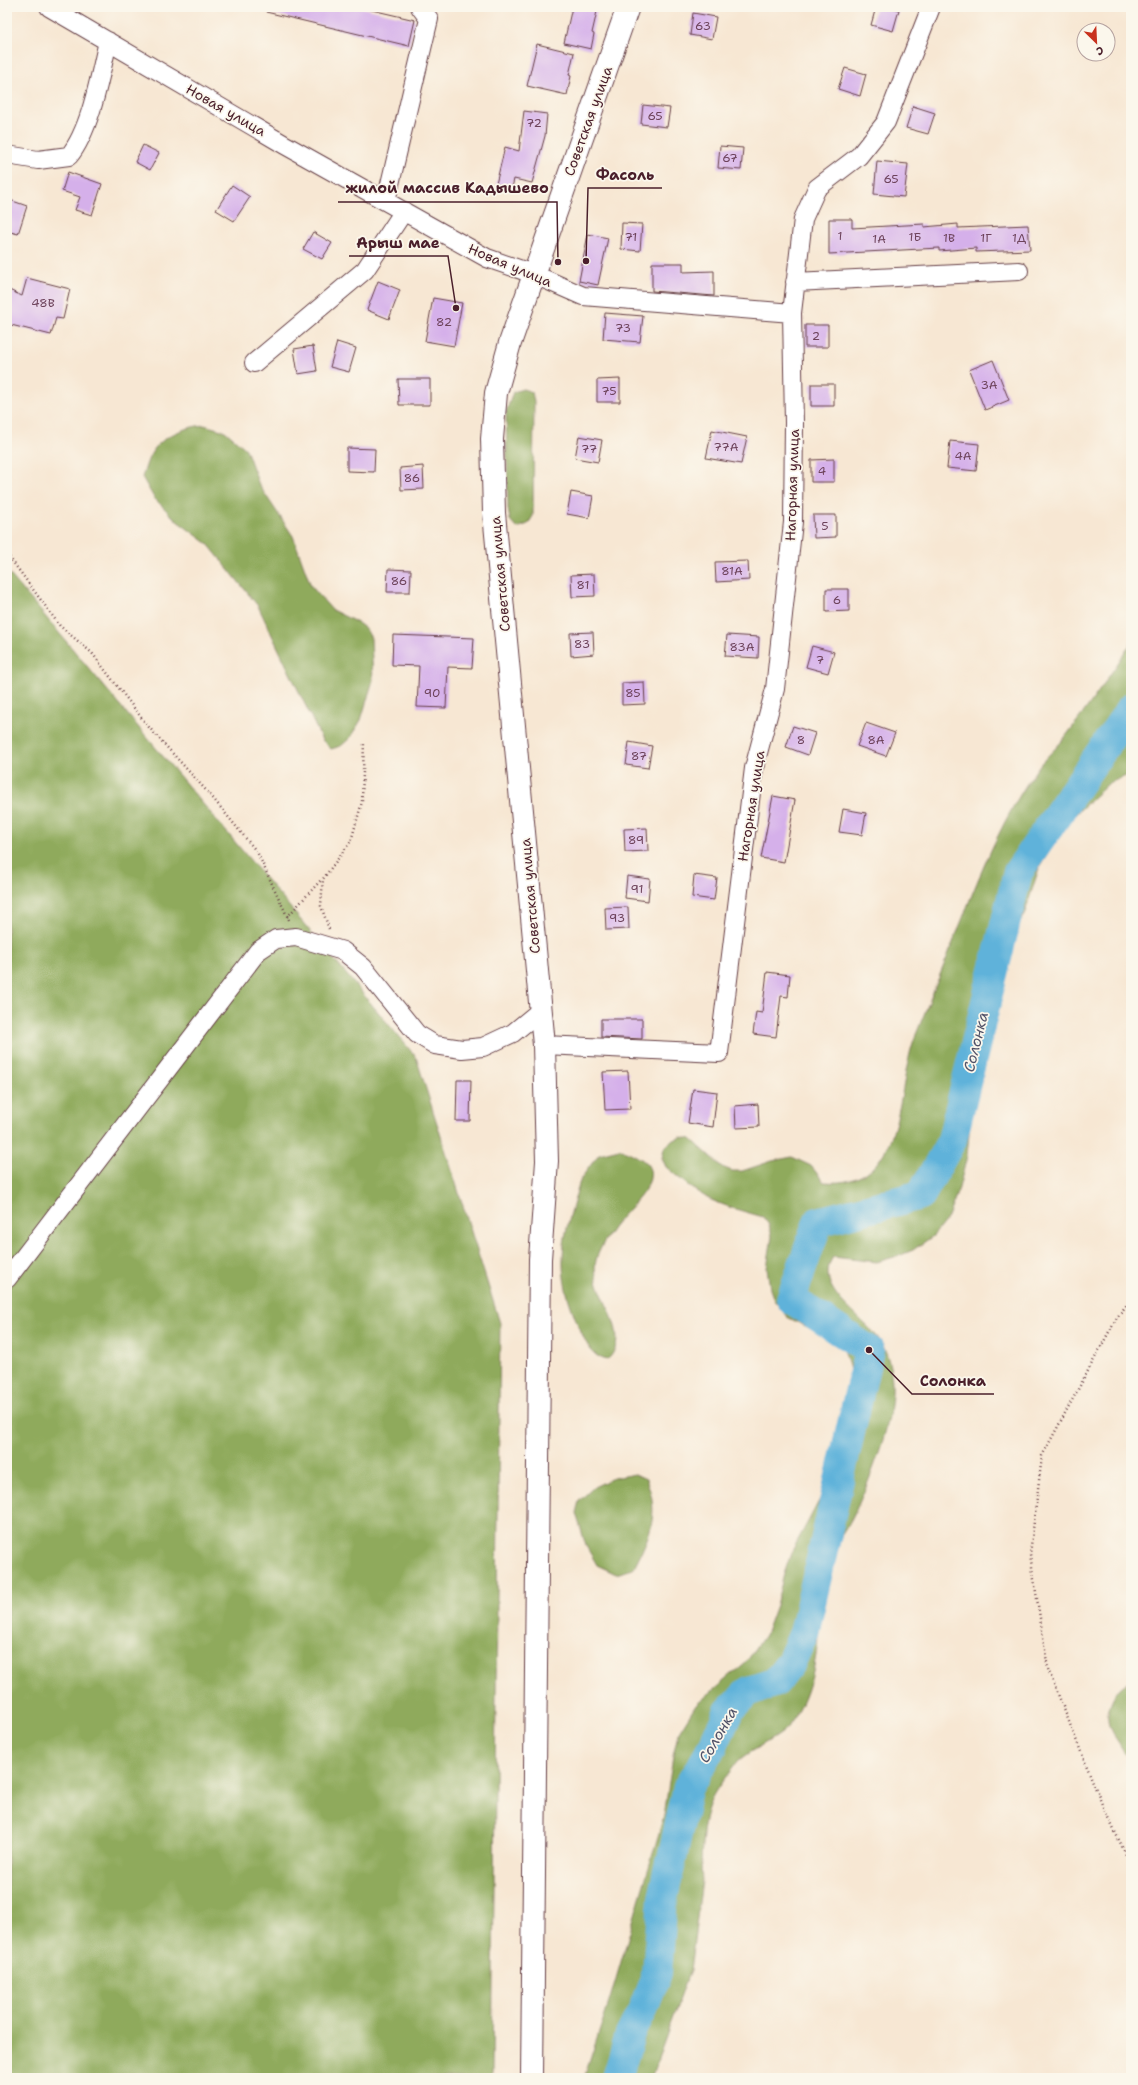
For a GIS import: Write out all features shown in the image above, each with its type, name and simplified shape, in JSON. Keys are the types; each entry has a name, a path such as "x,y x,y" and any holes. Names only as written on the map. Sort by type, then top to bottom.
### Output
{"main road":[{"name":"Советская улица","path":"532,2078 540,1259 547,1161 544,1045 494,513 492,439 496,393 510,343 628,7"}],"street":[{"path":"386,201 429,19 420,7"},
{"path":"792,313 803,219 817,188 859,156 886,122 931,7"},
{"name":"Новая улица","path":"57,10 285,145 487,258 533,274 582,296 792,313"},
{"path":"7,155 38,160 69,156 76,147 95,97 108,41"},
{"path":"254,363 365,270 404,211"},
{"path":"795,282 1019,271"},
{"name":"Нагорная улица","path":"544,1045 719,1053 754,768 775,689 793,522 794,423 792,313"},
{"path":"7,1279 258,951 276,939 296,937 343,951 363,967 417,1034 435,1045 462,1049 483,1047 513,1033 541,1010"}],"path":[{"path":"7,554 60,626 92,653 147,726 212,798 257,852 296,937"},
{"path":"287,917 323,879 352,841 362,802 364,742"},
{"path":"323,879 321,906 329,930 343,951"},
{"path":"1131,1299 1116,1319 1042,1456 1030,1554 1048,1669 1103,1807 1131,1865"}],"green space":[{"path":"523,389 532,392 534,402 533,516 528,524 517,528 510,520 508,509 506,412 513,392"},
{"path":"204,425 225,431 246,449 259,485 293,536 311,586 332,610 358,623 366,629 371,638 373,680 361,720 350,738 341,746 331,749 322,740 258,606 208,544 177,521 154,498 142,477 150,456 161,442 167,437 182,430"},
{"path":"7,571 416,1057 500,1323 492,2078 7,2078"},
{"path":"1131,643 1131,774 1109,783 1068,821 1039,868 1025,912 1003,956 991,994 971,1110 967,1156 959,1188 947,1219 933,1236 913,1250 877,1262 833,1257 828,1269 829,1281 835,1293 844,1304 875,1334 882,1344 890,1369 892,1394 891,1408 883,1440 871,1475 850,1522 836,1547 828,1579 818,1633 816,1657 806,1694 796,1716 785,1730 739,1760 718,1788 710,1802 703,1830 701,1862 702,1881 690,1970 651,2078 584,2078 610,1999 664,1816 673,1756 678,1734 696,1705 747,1661 765,1635 776,1605 791,1553 826,1488 853,1401 853,1380 844,1349 836,1341 787,1317 774,1300 770,1289 767,1268 772,1236 769,1225 763,1217 711,1200 691,1188 666,1167 662,1158 664,1148 672,1141 681,1137 691,1139 722,1167 732,1171 742,1171 772,1161 792,1157 811,1166 824,1182 851,1180 870,1170 884,1153 893,1132 915,1037 994,843 1024,788 1036,770 1059,745 1098,693"},
{"path":"619,1149 641,1159 648,1166 650,1174 649,1182 644,1191 616,1224 603,1243 597,1257 595,1270 598,1283 614,1324 617,1337 615,1349 607,1360 596,1355 589,1348 579,1327 568,1296 563,1269 563,1255 568,1225 581,1179 599,1154"},
{"path":"635,1474 646,1479 650,1492 653,1503 651,1526 644,1547 633,1569 616,1574 597,1565 586,1546 576,1513 579,1501 594,1487 613,1478"},
{"path":"1131,1682 1131,1758 1124,1752 1111,1732 1108,1715 1111,1702 1118,1690"}],"building":[{"path":"266,7 359,7 415,20 409,46 266,12"},
{"path":"572,7 598,7 592,33 594,34 591,49 564,43"},
{"path":"876,7 889,7 899,10 893,31 871,25"},
{"path":"693,13 716,17 712,39 690,35"},
{"path":"537,44 574,53 569,75 571,76 567,95 527,86"},
{"path":"845,68 866,74 860,96 838,89"},
{"path":"643,105 670,108 667,127 641,124"},
{"path":"913,106 935,113 928,134 906,128"},
{"path":"524,111 547,114 545,136 532,183 514,179 512,188 496,184 505,147 519,151"},
{"path":"143,145 159,153 150,170 135,162"},
{"path":"720,146 743,148 741,170 718,168"},
{"path":"877,161 908,164 904,197 874,194"},
{"path":"68,172 102,184 92,215 75,210 80,197 62,191"},
{"path":"232,185 250,197 234,221 216,210"},
{"path":"7,199 27,206 18,234 7,231"},
{"path":"829,219 852,219 852,228 924,224 924,227 958,224 958,228 1028,225 1030,250 976,252 976,248 939,251 939,248 829,254"},
{"path":"622,223 642,224 640,251 621,249"},
{"path":"313,232 332,243 322,259 303,249"},
{"path":"588,234 608,238 598,285 579,281"},
{"path":"652,263 683,263 683,272 714,271 714,296 652,291"},
{"path":"27,278 70,289 63,319 56,318 51,335 7,324 7,289 22,296"},
{"path":"378,281 400,290 389,319 367,310"},
{"path":"433,298 462,303 454,346 425,341"},
{"path":"605,313 643,316 640,342 603,339"},
{"path":"805,325 828,325 828,347 805,347"},
{"path":"337,342 356,348 349,372 330,367"},
{"path":"313,346 317,371 298,374 294,349"},
{"path":"993,360 1009,400 985,410 969,370"},
{"path":"398,379 430,379 430,405 399,405"},
{"path":"620,379 620,402 597,402 597,380"},
{"path":"811,384 834,384 834,406 811,406"},
{"path":"712,430 747,437 741,464 706,458"},
{"path":"579,436 602,440 598,462 575,458"},
{"path":"950,441 979,444 976,471 947,468"},
{"path":"347,448 375,449 374,472 347,471"},
{"path":"834,459 834,482 811,482 811,460"},
{"path":"423,466 424,489 401,490 400,468"},
{"path":"571,492 593,496 589,518 567,514"},
{"path":"813,515 836,515 836,537 814,538"},
{"path":"748,561 749,580 716,582 715,562"},
{"path":"388,569 411,570 410,592 387,592"},
{"path":"594,574 595,596 572,597 571,575"},
{"path":"826,589 849,589 849,611 826,612"},
{"path":"593,632 594,654 571,656 570,633"},
{"path":"393,635 474,638 472,668 448,667 446,708 417,707 419,666 392,665"},
{"path":"727,635 759,637 758,658 725,656"},
{"path":"812,646 834,652 828,673 806,667"},
{"path":"644,682 645,704 622,705 622,683"},
{"path":"866,723 895,733 886,756 857,746"},
{"path":"793,726 815,733 808,755 786,747"},
{"path":"629,742 652,746 648,768 626,765"},
{"path":"773,796 795,800 784,862 761,858"},
{"path":"843,809 866,813 862,835 839,832"},
{"path":"647,828 648,851 625,852 624,829"},
{"path":"694,875 717,878 714,900 692,897"},
{"path":"627,876 650,879 648,901 625,898"},
{"path":"628,907 629,929 606,930 605,908"},
{"path":"767,972 790,975 788,997 781,996 776,1037 753,1034 756,1012 762,1013"},
{"path":"601,1019 642,1019 642,1039 601,1037"},
{"path":"628,1071 630,1109 605,1110 603,1072"},
{"path":"457,1080 471,1080 470,1121 456,1121"},
{"path":"693,1089 717,1092 713,1127 688,1123"},
{"path":"758,1104 759,1127 736,1128 735,1106"}],"waterway":[{"name":"Солонка","path":"617,2078 630,2035 642,2012 657,1973 663,1898 688,1787 713,1746 729,1711 749,1691 776,1682 791,1662 804,1633 869,1350 791,1299 818,1222 921,1195 952,1140 1018,872 1131,708"}],"place":[{"name":"Фасоль","path":"586,261"},
{"name":"жилой массив Кадышево","path":"558,262"},
{"name":"Арыш мае","path":"456,308"},
{"name":"Солонка","path":"869,1350"}]}
